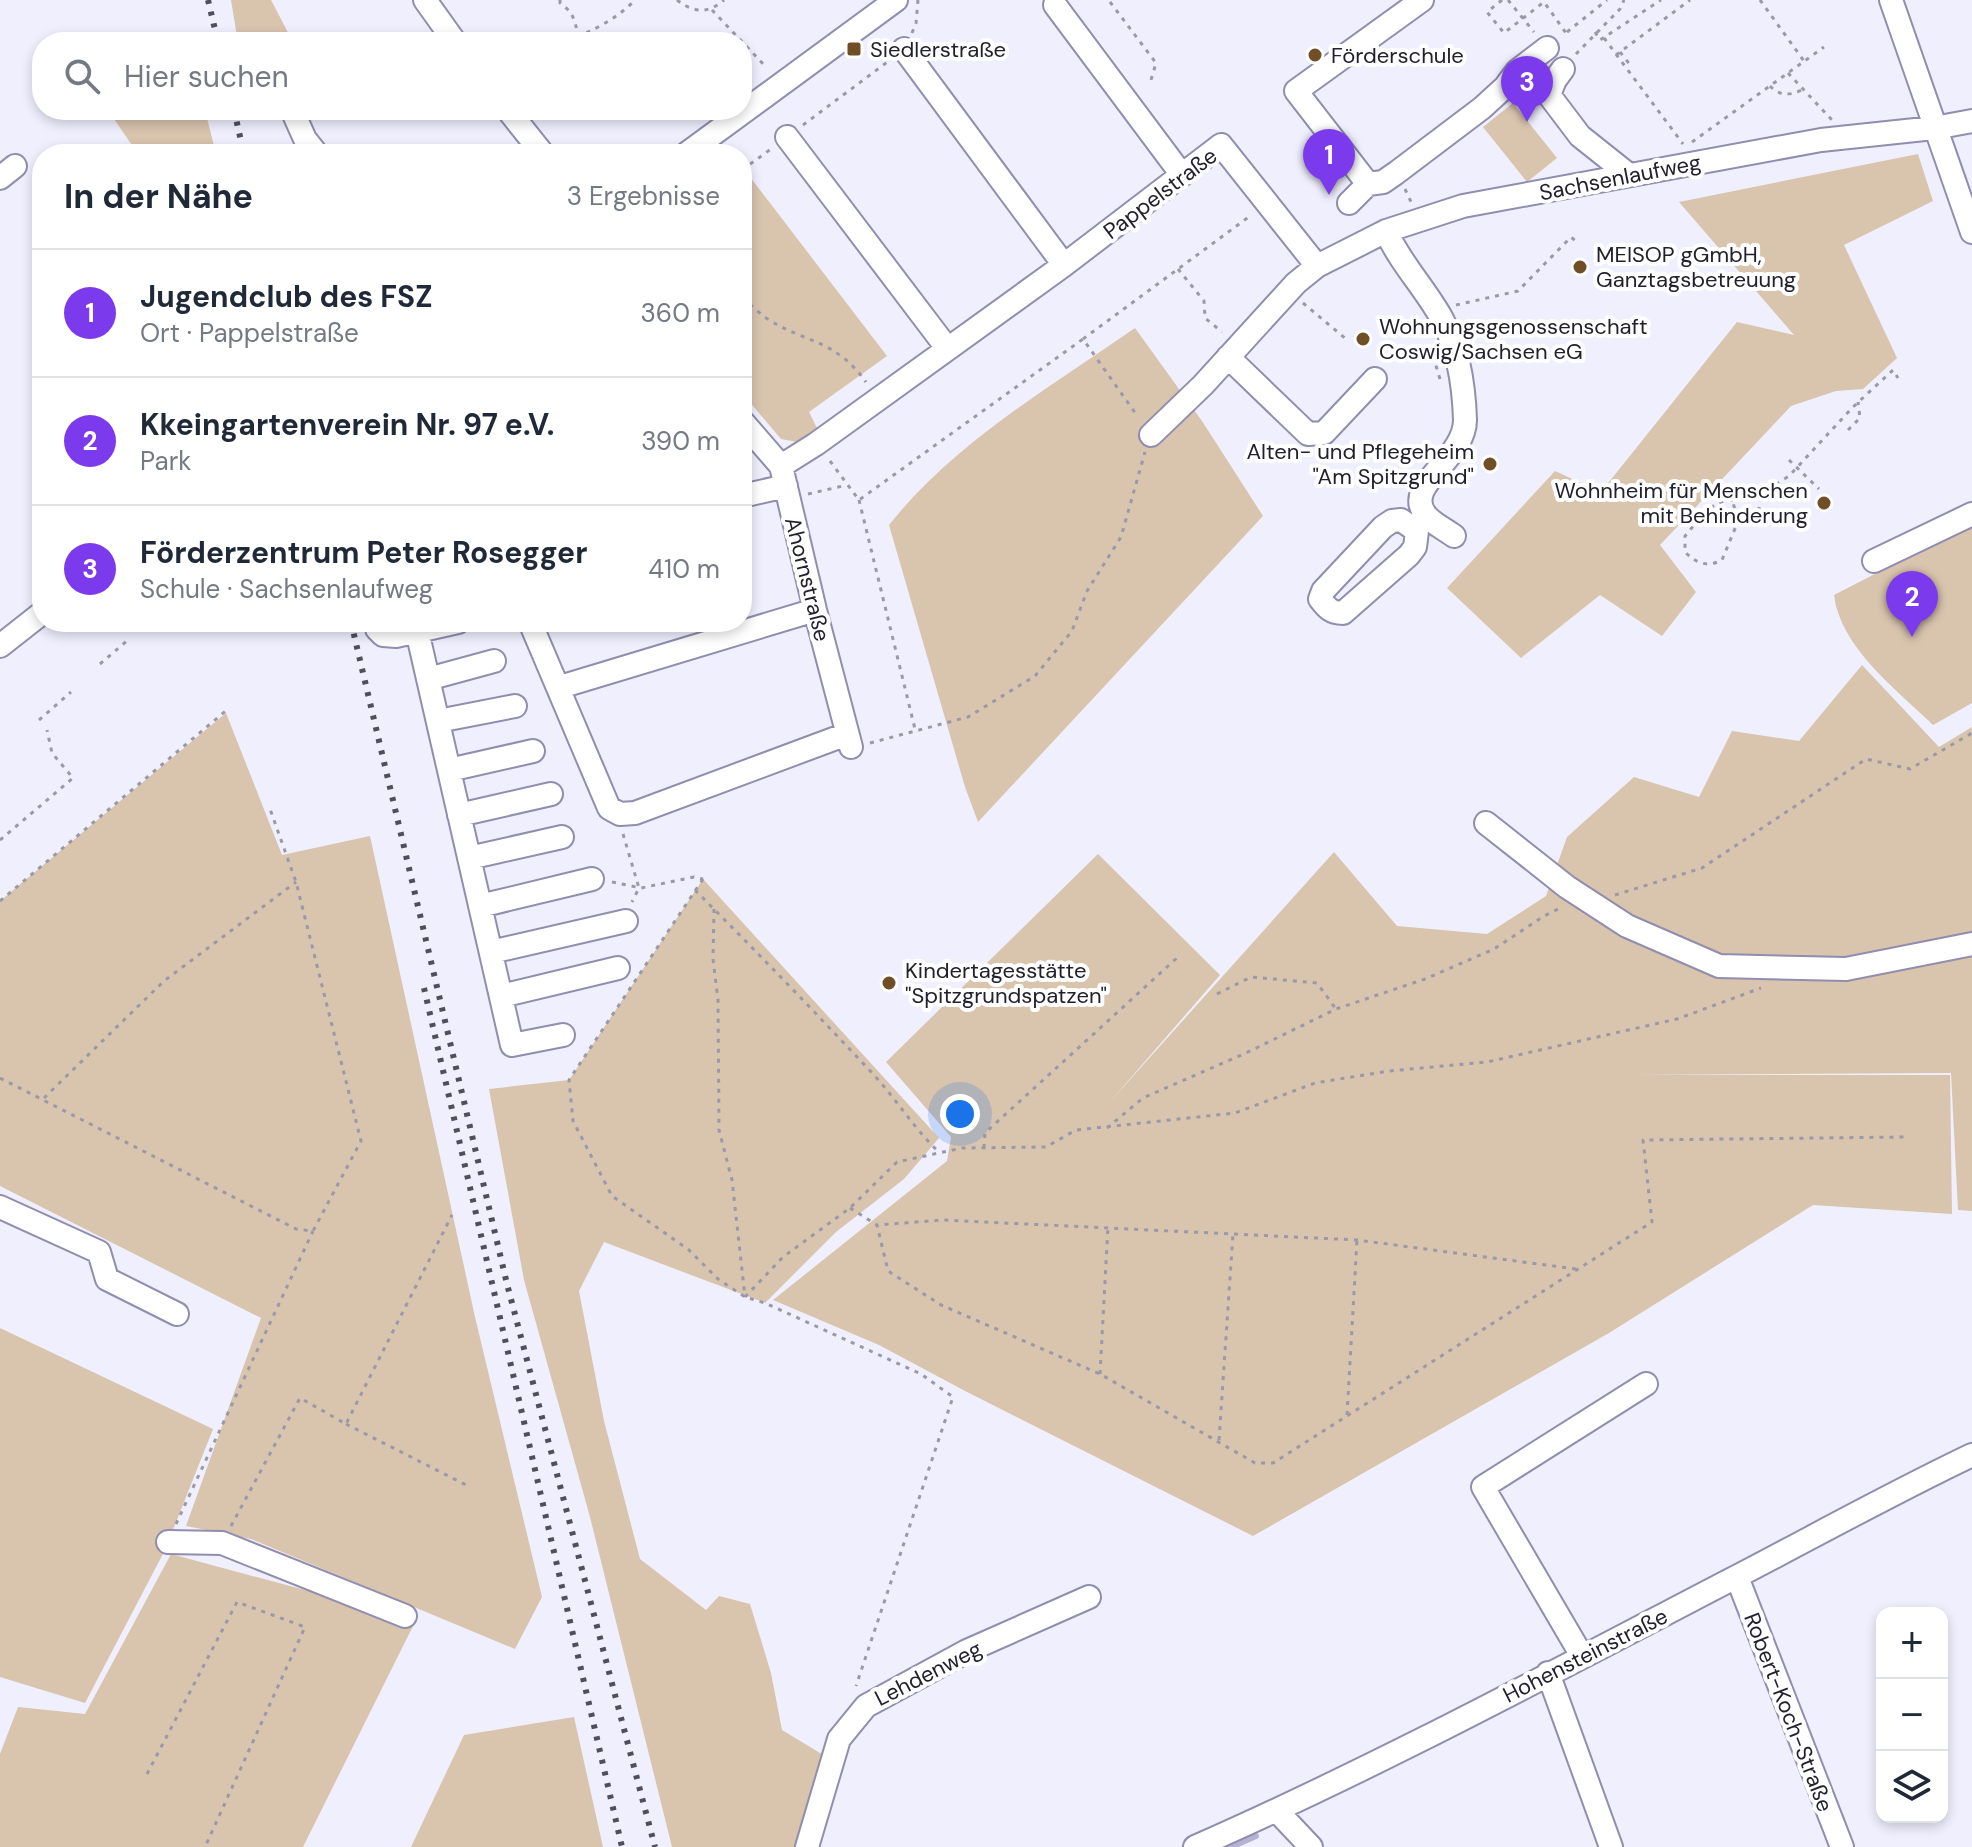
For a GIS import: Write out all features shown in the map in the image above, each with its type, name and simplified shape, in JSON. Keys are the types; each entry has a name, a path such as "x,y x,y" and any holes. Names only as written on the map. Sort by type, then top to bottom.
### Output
{"street":[{"path":"425,0 448,32"},
{"path":"752,106 896,0"},
{"path":"1368,184 1296,91 1422,0"},
{"path":"1891,0 1972,232"},
{"path":"1055,5 1182,175"},
{"path":"1349,203 1368,184 1383,182 1482,108 1517,71 1547,48"},
{"path":"904,49 1064,265"},
{"path":"1563,69 1549,95 1580,136 1629,175"},
{"path":"296,120 309,144"},
{"path":"516,120 535,144"},
{"path":"700,144 732,120"},
{"name":"Sachsenlaufweg","path":"1317,266 1386,231 1463,206 1821,140 1885,125 1934,128 1972,121"},
{"path":"787,137 947,348"},
{"name":"Pappelstraße","path":"752,493 785,484 816,444 1064,265 1221,145 1317,266"},
{"path":"1386,231 1395,251 1439,314 1456,356 1465,425 1462,439 1419,495 1417,517 1418,539 1409,555 1343,613 1335,613 1320,599 1323,591 1392,521 1401,520 1417,517 1426,516 1454,536"},
{"path":"1151,435 1203,385 1288,291 1317,266"},
{"path":"1233,352 1308,434 1324,433 1375,379"},
{"name":"Ahornstraße","path":"752,436 785,484 849,741"},
{"path":"1874,561 1972,514"},
{"path":"752,629 815,610"},
{"path":"0,646 32,621"},
{"path":"380,632 396,636 405,632"},
{"path":"417,632 512,1045 563,1035"},
{"path":"535,632 609,808 620,814 635,813 849,741"},
{"path":"560,687 742,632"},
{"path":"428,679 494,661"},
{"path":"438,721 515,706"},
{"path":"449,770 533,751"},
{"path":"459,815 551,794"},
{"path":"1486,823 1583,898 1627,926 1719,966 1846,969 1972,944"},
{"path":"469,858 562,837"},
{"path":"480,906 592,879"},
{"path":"491,952 626,921"},
{"path":"501,996 618,968"},
{"path":"0,1207 99,1252 107,1279 177,1314"},
{"path":"1582,1656 1483,1487 1646,1384"},
{"name":"Hohensteinstraße","path":"1195,1847 1277,1811 1972,1455"},
{"path":"168,1542 222,1543 405,1616"},
{"name":"Robert-Koch-Straße","path":"1737,1577 1842,1847"},
{"name":"Lehdenweg","path":"807,1847 839,1739 866,1706 967,1651 1089,1597"},
{"path":"1548,1673 1611,1847"},
{"path":"1277,1811 1311,1847"}],"path":[{"path":"560,0 570,9 577,32"},
{"path":"585,32 625,10 635,0"},
{"path":"677,0 700,11 712,10 724,0"},
{"path":"752,163 904,49 916,23 918,0"},
{"path":"1502,0 1487,12 1504,33 1544,1 1566,33"},
{"path":"1508,0 1522,19"},
{"path":"1547,48 1607,0"},
{"path":"1563,69 1620,9 1624,0"},
{"path":"1595,32 1600,40 1661,0"},
{"path":"1618,53 1690,0"},
{"path":"1760,0 1804,61"},
{"path":"1110,1 1156,63 1151,80"},
{"path":"712,10 733,32"},
{"path":"1604,38 1631,66"},
{"path":"1618,53 1685,147 1824,47"},
{"path":"752,53 769,71"},
{"path":"1788,73 1830,118"},
{"path":"1770,86 1783,94 1793,95 1804,89"},
{"path":"1396,173 1415,210 1412,222"},
{"path":"859,500 1266,204"},
{"path":"1439,314 1464,302 1518,291 1571,237 1578,243"},
{"path":"1178,269 1204,301 1205,318 1233,352"},
{"path":"1540,270 1547,277"},
{"path":"1288,291 1346,339"},
{"path":"752,306 767,318 830,347 853,365 878,399"},
{"path":"849,741 968,717 1035,676 1072,631 1087,591 1121,537 1151,435 1083,339"},
{"path":"1759,495 1774,488 1797,468 1858,402 1893,370 1898,378"},
{"path":"1848,430 1860,418 1858,402"},
{"path":"1816,432 1823,439"},
{"path":"816,444 859,500 915,730"},
{"path":"1789,460 1819,489"},
{"path":"785,484 847,485"},
{"path":"1747,487 1759,495 1761,503 1756,512 1741,514 1733,505 1733,500 1736,492 1747,487"},
{"path":"1733,500 1716,503 1709,508 1685,536 1685,552 1703,564 1715,564 1722,560 1741,514"},
{"path":"100,664 128,640"},
{"path":"39,720 71,692"},
{"path":"0,901 228,709"},
{"path":"0,840 73,778 52,753 47,730"},
{"path":"1107,1128 1143,1098 1336,1009 1425,979 1494,949 1544,916 1583,898 1623,894 1702,868 1866,759 1910,769 1972,733"},
{"path":"168,1542 313,1231 361,1141 296,882 270,809"},
{"path":"615,811 639,888"},
{"path":"592,879 639,888 694,877 703,879 569,1080 573,1121 612,1196 689,1250 718,1279 745,1297 765,1303 921,1374 953,1397 854,1694"},
{"path":"43,1099 164,981 296,882"},
{"path":"695,890 784,978 887,1090 919,1134 940,1153"},
{"path":"714,909 719,1130 732,1180 745,1297"},
{"path":"984,1148 985,1133 1178,957"},
{"path":"1217,994 1251,977 1317,983 1336,1009"},
{"path":"745,1297 783,1257 850,1208 897,1162 962,1148 1046,1147 1076,1130 1235,1113 1315,1083 1389,1071 1487,1062 1677,1019 1771,984"},
{"path":"0,1078 296,1229 313,1231"},
{"path":"877,1225 888,1271 941,1305 1100,1374 1255,1463 1273,1463 1652,1222 1643,1140 1905,1137"},
{"path":"850,1208 877,1225 943,1220 1357,1240 1576,1269"},
{"path":"346,1424 452,1215"},
{"path":"1100,1374 1108,1226"},
{"path":"1219,1440 1233,1234"},
{"path":"1347,1417 1357,1240"},
{"path":"222,1543 300,1398 470,1487"},
{"path":"147,1774 237,1602 305,1627 205,1847"}],"shaded area":[{"path":"231,0 271,0 288,32 236,32"},
{"path":"1513,103 1557,158 1527,182 1483,127"},
{"path":"115,120 208,120 214,144 131,144"},
{"path":"1918,154 1933,201 1844,245 1897,358 1863,389 1836,391 1791,406 1660,545 1696,592 1662,636 1600,595 1521,658 1447,588 1555,471 1601,492 1737,322 1794,335 1679,202"},
{"path":"752,180 887,356 809,412 817,428 797,442 781,439 752,405"},
{"path":"1135,328 1202,421 1263,516 978,822 965,787 889,525 915,495 973,442"},
{"path":"1972,524 1972,703 1933,725 1858,650 1838,614 1834,595"},
{"path":"1862,665 1939,747 1972,727 1972,1211 1958,1210 1951,1073 1632,1075 1950,1075 1952,1214 1813,1205 1609,1333 1253,1536 879,1345 773,1300 947,1161 951,1137 886,1062 1098,854 1220,975 1108,1104 1334,852 1397,926 1487,934 1546,896 1567,837 1634,777 1699,797 1732,731 1799,741"},
{"path":"226,713 282,855 370,836 475,1317 542,1597 515,1649 251,1539 186,1526 261,1318 0,1186 0,901"},
{"path":"703,879 939,1138 904,1179 836,1232 765,1303 604,1242 579,1291 604,1421 640,1559 706,1610 719,1596 750,1604 771,1673 782,1730 825,1756 798,1847 672,1847 590,1517 524,1280 489,1089 569,1080"},
{"path":"0,1328 213,1429 165,1550 85,1703 0,1677"},
{"path":"171,1554 416,1620 303,1847 0,1847 0,1754 18,1707 85,1714"},
{"path":"574,1717 603,1847 411,1847 464,1735"}],"waterway":[{"path":"1231,1847 1256,1836"}],"railway":[{"path":"208,0 216,32"},
{"path":"236,120 242,144"},
{"path":"353,632 507,1284 655,1847"},
{"path":"424,988 622,1847"}],"place":[{"name":"Siedlerstraße","path":"854,49"},
{"name":"Förderschule","path":"1315,55"},
{"name":"Förderzentrum Peter Rosegger","path":"1527,122"},
{"name":"Jugendclub des FSZ","path":"1329,195"},
{"name":"MEISOP gGmbH, Ganztagsbetreuung","path":"1580,267"},
{"name":"Wohnungsgenossenschaft Coswig/Sachsen eG","path":"1363,339"},
{"name":"Alten- und Pflegeheim \"Am Spitzgrund\"","path":"1490,464"},
{"name":"Wohnheim für Menschen mit Behinderung","path":"1824,503"},
{"name":"Kkeingartenverein Nr. 97 e.V.","path":"1912,637"},
{"name":"Kindertagesstätte \"Spitzgrundspatzen\"","path":"889,983"}]}
